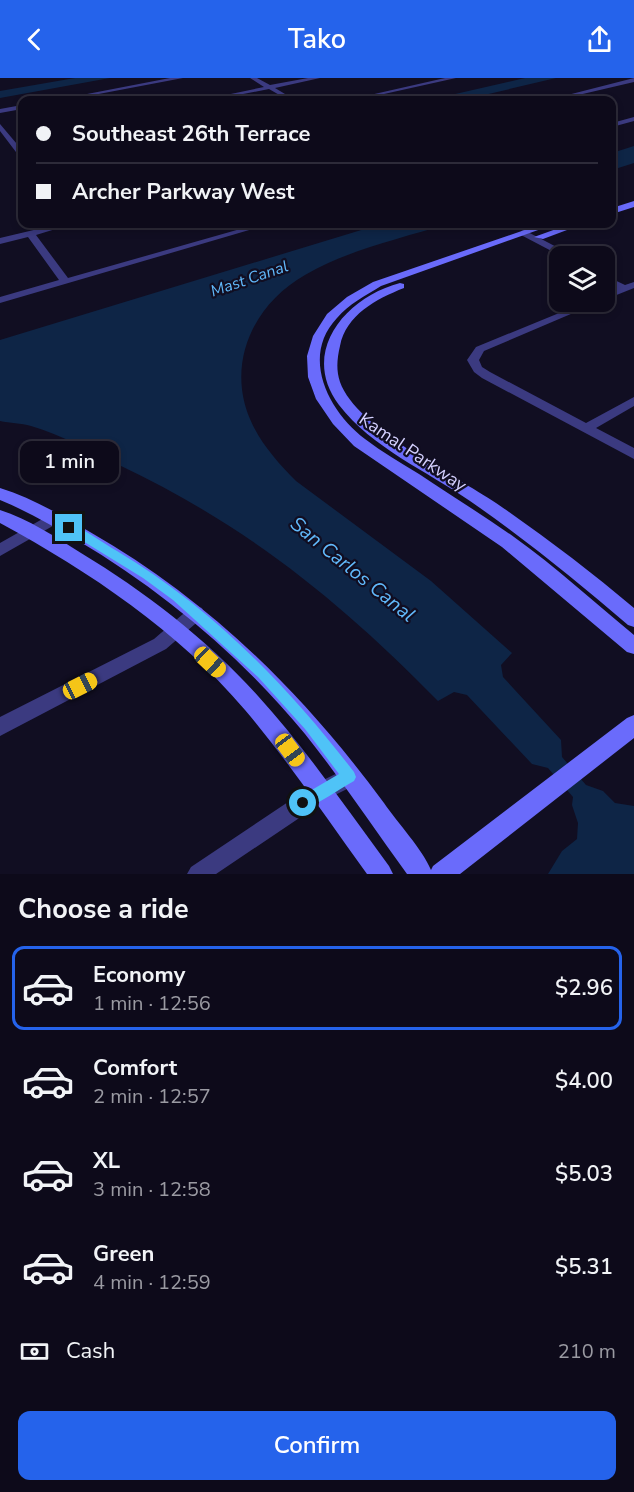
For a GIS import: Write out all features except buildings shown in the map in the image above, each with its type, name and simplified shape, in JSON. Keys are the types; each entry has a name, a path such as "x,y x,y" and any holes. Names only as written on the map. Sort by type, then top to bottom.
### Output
{"street":[{"path":"80,96 180,78"},
{"path":"253,78 284,96"},
{"path":"226,96 316,78"},
{"path":"370,96 453,78"},
{"path":"568,96 634,80"},
{"path":"0,111 18,108"},
{"path":"616,124 634,119"},
{"path":"0,126 18,149"},
{"path":"11,140 18,138"},
{"path":"616,201 634,195"},
{"path":"616,211 634,204"},
{"path":"0,241 51,228"},
{"path":"0,300 253,228"},
{"name":"Kamal Parkway","path":"543,228 529,236 393,289 365,303 349,316 337,334 331,354 333,375 342,398 369,429 534,538 634,618"},
{"name":"Kamal Parkway","path":"562,228 529,236 377,284 346,301 324,325 315,344 313,364 316,385 335,419 359,442 508,542 554,577 634,646"},
{"path":"30,233 64,281"},
{"path":"529,236 549,247"},
{"path":"615,293 629,287"},
{"path":"570,312 480,349 473,360 478,369 486,375 634,454"},
{"path":"587,428 634,401"},
{"path":"0,494 53,519 147,574 196,613 263,673 310,725 421,874"},
{"path":"0,516 58,547 110,579 177,632 251,702 321,790 381,874"},
{"path":"0,550 53,519"},
{"path":"0,727 160,644 177,632 196,613"},
{"path":"441,874 634,725"},
{"path":"198,874 321,790 350,777"}],"water":[{"path":"75,78 110,78 0,98 0,91"},
{"path":"525,78 556,78 480,96 446,96"},
{"path":"634,146 634,163 616,169 616,152"},
{"path":"368,228 434,228 374,246 321,266 287,287 259,318 249,336 243,356 241,377 243,398 259,436 296,481 431,581 512,653 501,665 503,677 561,740 562,757 586,785 603,791 615,803 634,806 634,874 548,874 562,851 577,839 578,823 572,805 573,797 548,768 532,764 467,695 454,692 438,701 365,630 327,598 289,568 209,513 165,488 64,438 31,426 0,421 0,340"}],"route":[{"path":"69,528 147,574 177,597 263,673 310,725 350,777 321,790 303,803"}],"water label":[{"name":"Mast Canal","path":"249,278"},
{"name":"San Carlos Canal","path":"353,569"}]}
